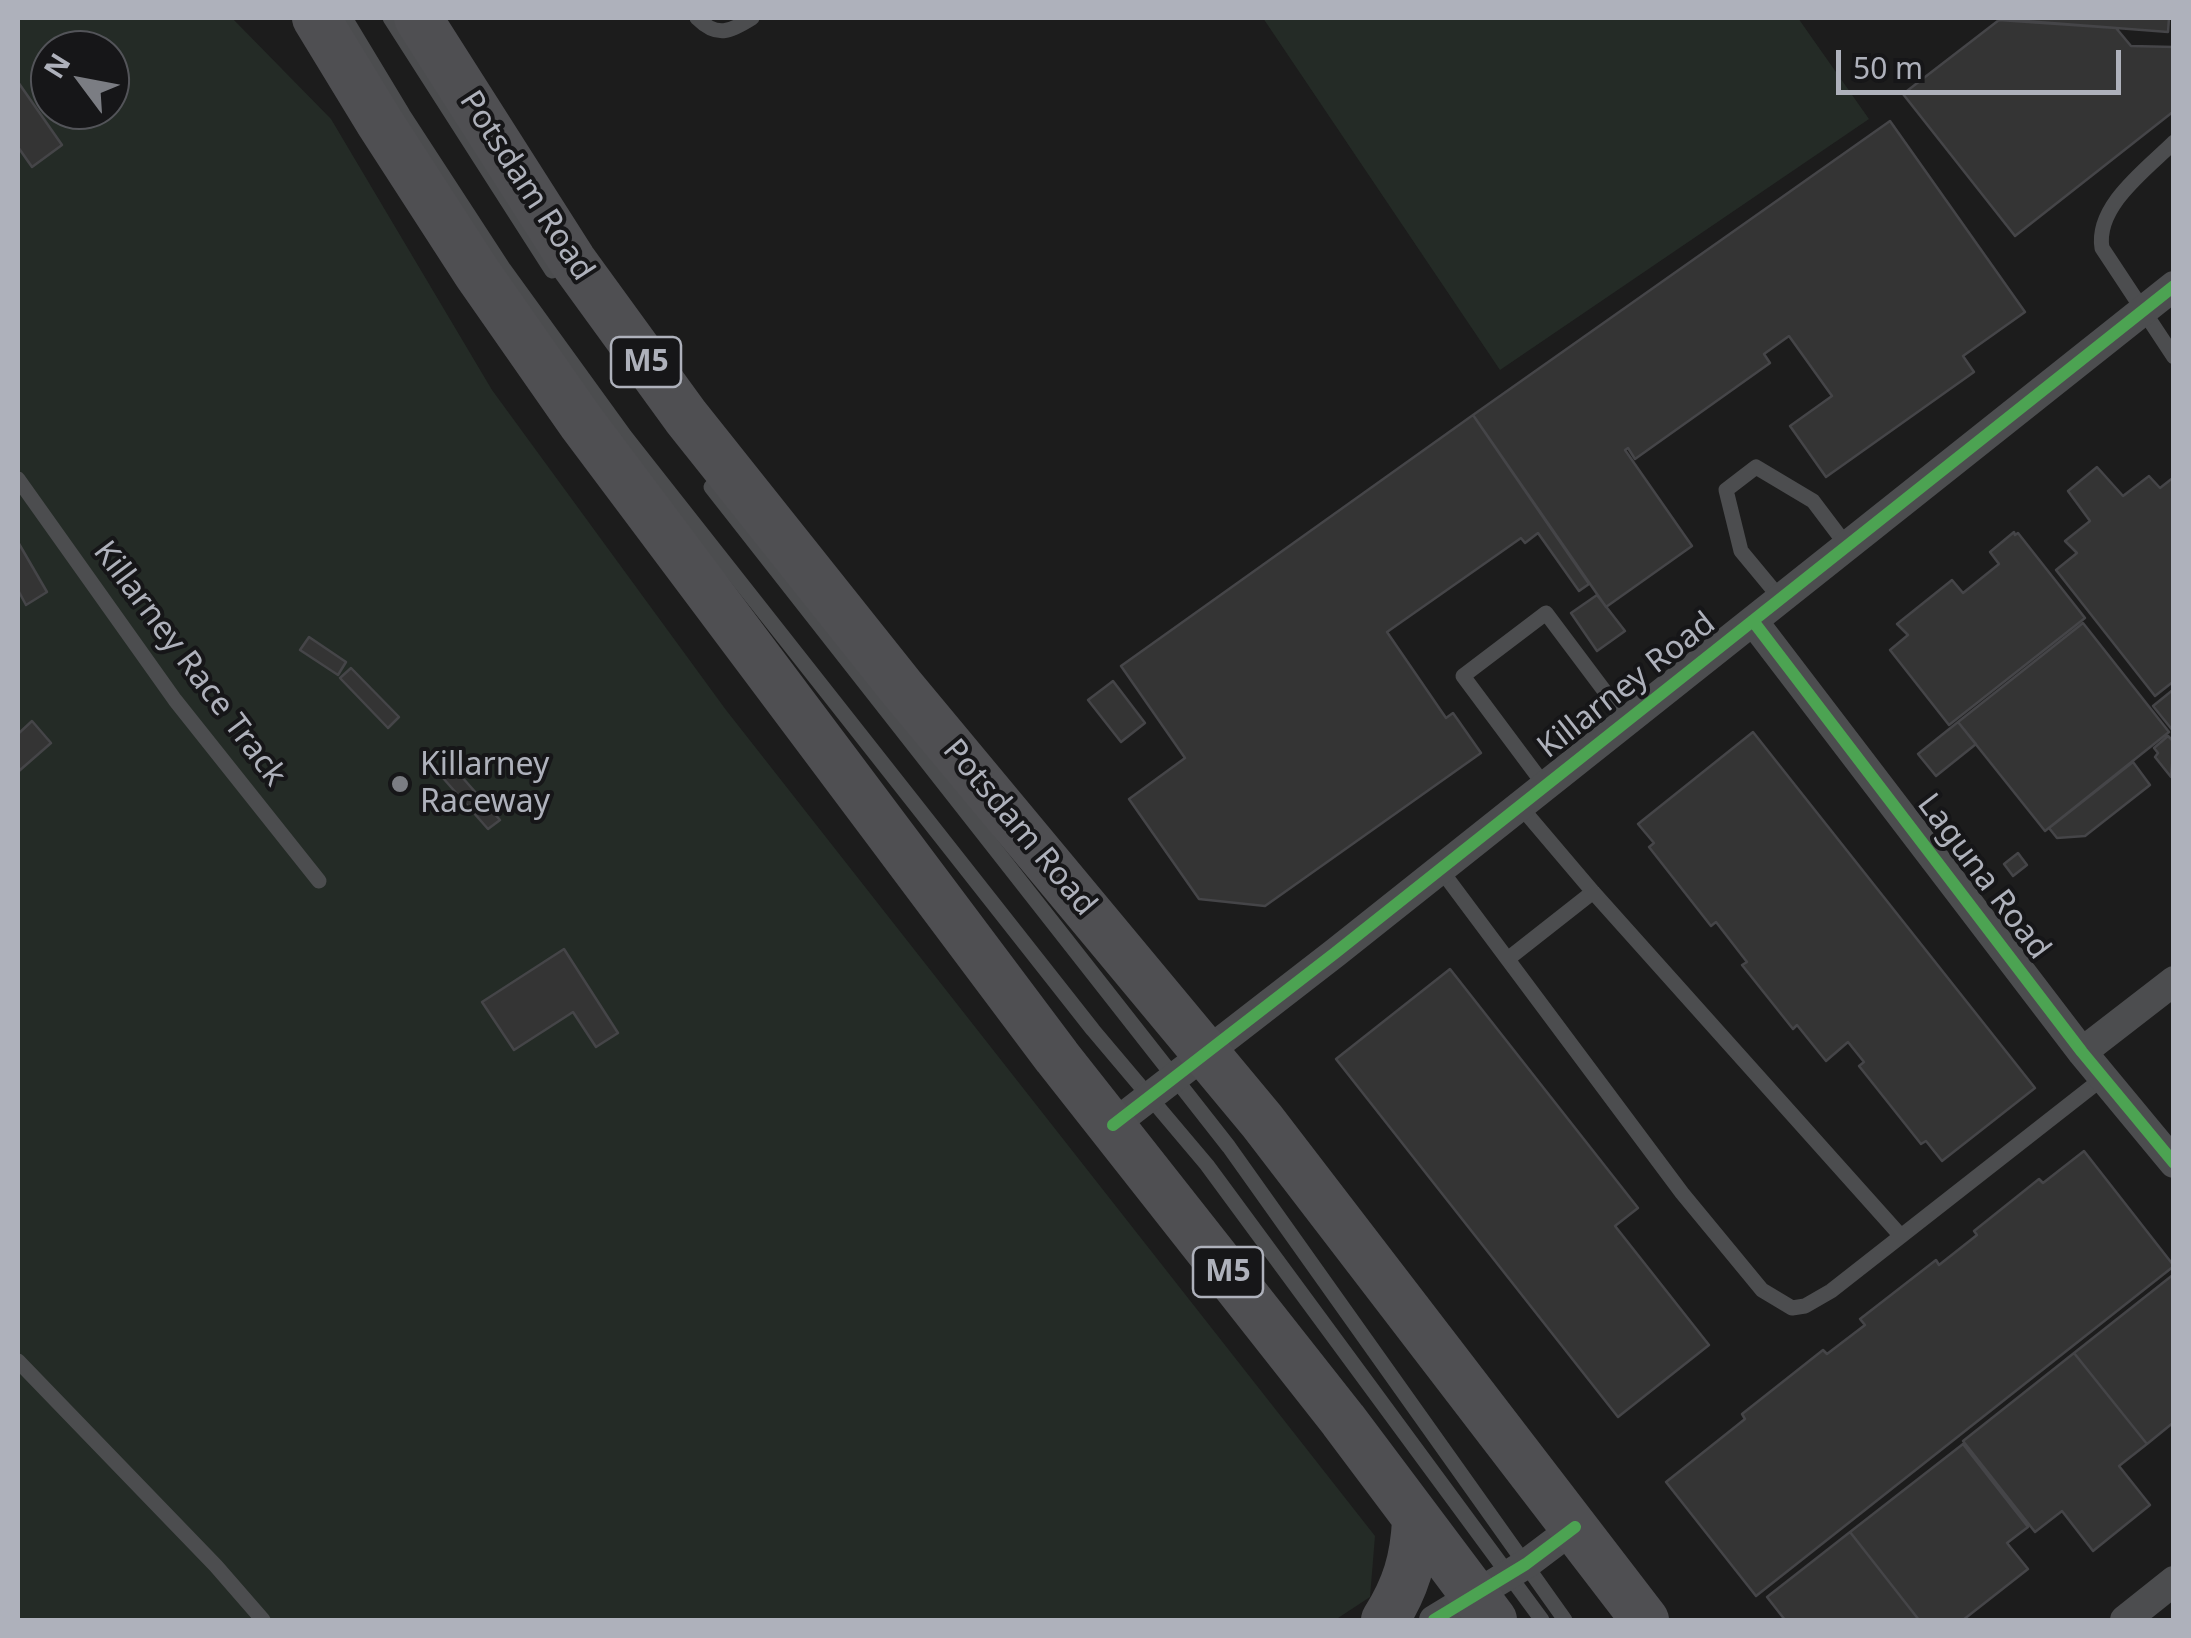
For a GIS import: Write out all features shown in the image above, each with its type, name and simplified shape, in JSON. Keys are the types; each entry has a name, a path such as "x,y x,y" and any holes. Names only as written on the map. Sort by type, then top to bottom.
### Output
{"main road":[{"name":"M5","path":"316,18 477,273 581,422 1058,1057 1131,1112 1416,1520 1487,1595"},
{"name":"Potsdam Road","path":"418,18 572,260 686,417 900,686 1190,1065 1387,1280 1644,1620"},
{"path":"1385,1620 1407,1581 1415,1554 1416,1520"}],"street":[{"name":"Killarney Road","path":"1131,1112 2174,286"},
{"name":"Laguna Road","path":"1753,621 2082,1052 2174,1162"},
{"path":"2082,1052 2174,981"},
{"path":"1487,1595 1575,1527"},
{"path":"2125,1620 2174,1581"}],"lane":[{"path":"345,18 504,270 1131,1112 1207,1165 1487,1595 1542,1620"},
{"path":"390,18 560,281"},
{"path":"697,18 714,32 722,33 752,18"},
{"path":"2174,142 2122,195 2101,229 2102,248 2174,358"},
{"path":"1780,598 1742,551 1726,490 1756,467 1813,502 1847,546"},
{"path":"700,473 1190,1065 1229,1147 1487,1595 1564,1620"},
{"name":"Killarney Race Track","path":"18,479 175,700 319,881"},
{"path":"1546,786 1463,676 1546,613 1627,721"},
{"path":"1520,806 1592,892 1900,1235"},
{"path":"1441,870 1682,1193 1762,1290 1792,1308 1805,1306 1831,1291 2103,1078"},
{"path":"1509,958 1592,892"},
{"path":"18,1361 264,1620"}],"shaded area":[{"name":"Killarney Raceway","path":"18,18 232,18 331,119 492,390 726,710 1375,1536 1370,1597 1335,1620 18,1620"},
{"path":"1263,18 1798,18 1869,119 1500,370"}],"building":[{"path":"1987,18 2169,18 2168,32"},
{"path":"1999,20 2116,28 2131,46 2174,47 2174,111 2015,236 1903,94"},
{"path":"18,82 30,99 30,130 52,130 62,145 32,167 18,147"},
{"path":"1890,121 2025,312 1963,356 1974,372 1826,477 1790,426 1832,396 1789,336 1764,354 1770,363 1635,459 1628,448 1625,450 1692,546 1606,607 1473,415"},
{"path":"1473,415 1589,584 1579,591 1538,533 1525,543 1521,538 1387,632 1446,718 1453,713 1481,753 1265,906 1199,899 1129,799 1185,758 1121,666"},
{"path":"2097,467 2123,496 2149,476 2160,488 2174,477 2174,681 2155,696 2056,570 2077,553 2065,541 2090,521 2068,491"},
{"path":"2014,532 2085,618 1949,725 1890,650 1908,635 1897,624 1952,580 1963,593 1999,564 1990,552"},
{"path":"18,542 47,592 26,605 18,590"},
{"path":"1597,595 1625,631 1597,651 1571,613"},
{"path":"2083,623 2169,732 2045,831 1958,722"},
{"path":"309,637 346,662 338,675 300,650"},
{"path":"351,668 399,717 388,728 340,678"},
{"path":"1113,681 1145,723 1121,742 1088,700"},
{"path":"2174,689 2174,732 2153,706"},
{"path":"32,721 51,743 19,771 18,734"},
{"path":"1958,722 1976,744 1936,776 1918,754"},
{"path":"1753,732 2035,1088 1942,1161 1926,1141 1921,1144 1859,1066 1864,1062 1848,1042 1826,1061 1797,1025 1793,1029 1742,965 1747,962 1716,922 1711,926 1649,847 1654,843 1638,824"},
{"path":"2168,736 2174,742 2171,777 2155,757 2158,753 2154,748"},
{"path":"2133,762 2150,785 2085,836 2057,838 2049,828"},
{"path":"454,768 500,820 488,829 443,778"},
{"path":"2018,853 2027,865 2013,876 2004,864"},
{"path":"564,949 618,1033 596,1047 573,1012 514,1050 482,1002"},
{"path":"1450,969 1638,1208 1615,1226 1709,1345 1618,1417 1336,1059"},
{"path":"2084,1151 2174,1266 1756,1596 1666,1482 1745,1419 1742,1414 1823,1350 1827,1354 1865,1325 1860,1319 1936,1260 1939,1265 2039,1179 2043,1183"},
{"path":"2174,1274 2174,1422 2147,1444 2074,1353"},
{"path":"2074,1353 2147,1444 2119,1466 2150,1505 2093,1551 2062,1511 2035,1532 1963,1441"},
{"path":"1963,1444 2028,1527 2007,1543 2028,1569 1963,1620 1919,1620 1850,1532"},
{"path":"1850,1532 1919,1620 1785,1620 1767,1597"}],"cycle path":[{"path":"1113,1125 2174,286"},
{"path":"1753,621 2082,1052 2174,1163"},
{"path":"1434,1620 1526,1564 1575,1527"}],"place":[{"name":"Killarney Raceway","path":"400,784"}]}
